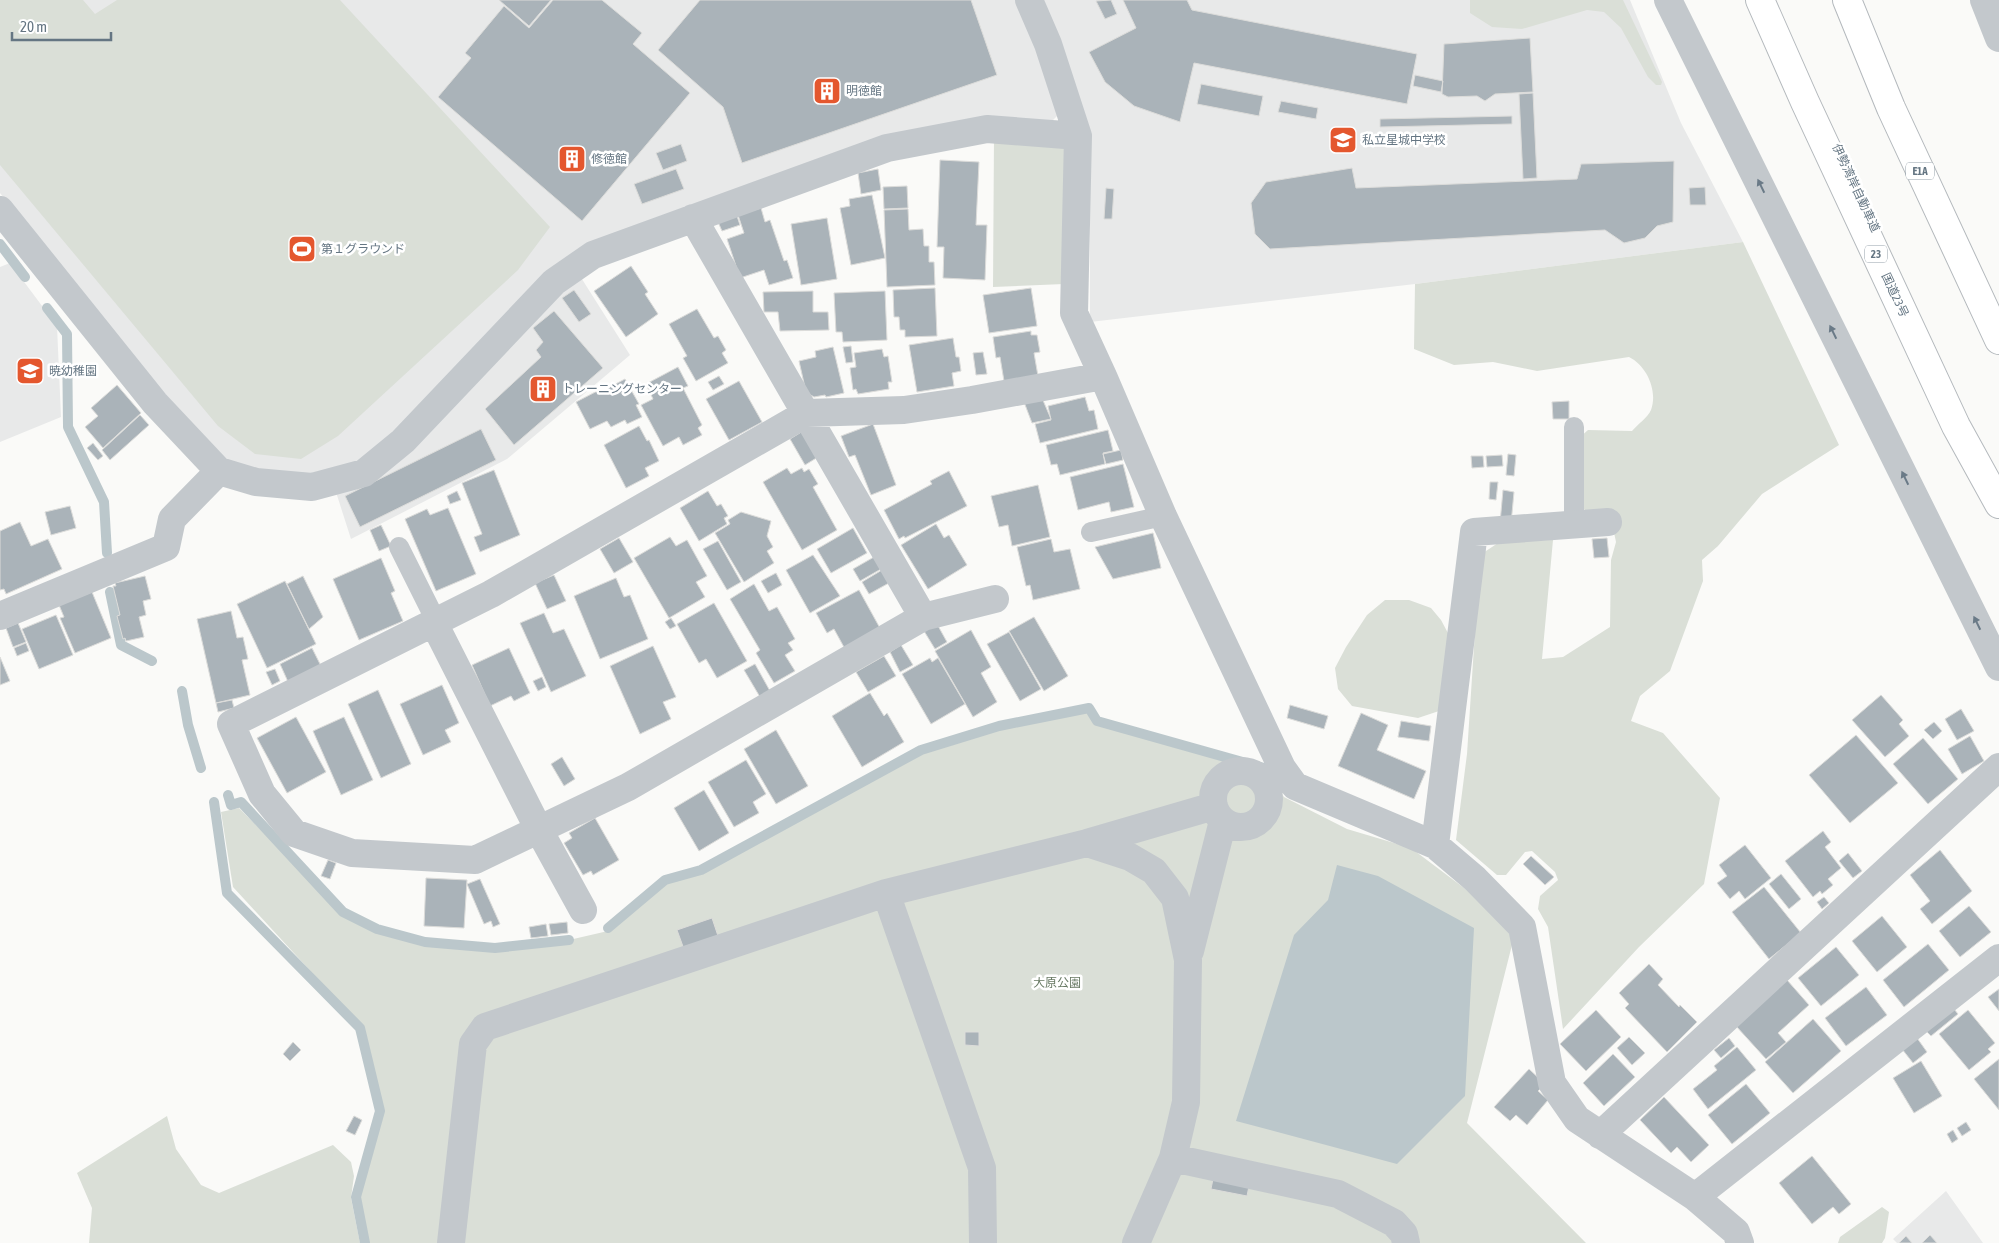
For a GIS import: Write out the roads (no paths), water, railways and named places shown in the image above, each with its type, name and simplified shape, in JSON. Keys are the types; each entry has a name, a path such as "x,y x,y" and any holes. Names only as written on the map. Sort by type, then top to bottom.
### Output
{"highway":[{"name":"国道23号","path":"1760,0 1805,102 1956,426 1999,504"},
{"name":"伊勢湾岸自動車道","path":"1772,0 1840,154 1999,481"},
{"name":"E1A","path":"1847,0 1891,108 1999,340"},
{"path":"1857,0 1910,125 1999,314"}],"street":[{"path":"1029,0 1048,44 1078,136 1074,312 1163,516 1282,768 1295,786 1435,845 1475,879 1522,927 1552,1083 1578,1119 1695,1197 1736,1232 1740,1243"},
{"path":"1668,0 1999,667"},
{"path":"1984,0 1999,38"},
{"path":"0,210 155,403 219,471 256,482 312,487 364,473 403,441 554,282 593,255 887,148 987,129 1078,136"},
{"path":"693,218 923,617"},
{"path":"995,599 923,617 628,787 475,860 352,853 294,833 262,794 231,724 491,594 807,413 904,410 972,400 1103,376"},
{"path":"0,616 166,547 172,519 219,471"},
{"path":"1435,845 1474,532 1608,522"},
{"path":"435,622 539,830 583,910"},
{"path":"1600,1135 1999,767"},
{"path":"451,1243 473,1044 485,1027 886,893 1087,843 1219,813 1188,960 1186,1102 1173,1158 1136,1243"},
{"path":"1087,843 1130,857 1154,871 1175,898 1188,960"},
{"path":"886,893 982,1168 983,1243"},
{"path":"1695,1197 1999,958"},
{"path":"1173,1158 1338,1194 1394,1223 1404,1234 1406,1243"}],"lane":[{"path":"1574,427 1574,524"},
{"path":"1091,532 1163,516"},
{"path":"399,546 435,622"}],"waterway":[{"path":"0,244 25,277"},
{"path":"47,308 67,334 68,427 104,502 107,553"},
{"path":"110,592 121,645 152,661"},
{"path":"182,691 188,725 201,768"},
{"path":"608,928 665,880 701,870 921,750 999,726 1089,708 1097,721 1264,768"},
{"path":"228,795 231,805 241,802 343,912 377,929 425,942 495,948 569,940"},
{"path":"214,802 227,893 360,1028 380,1111 356,1197 365,1243"}],"place":[{"name":"明徳館","path":"827,91"},
{"name":"私立星城中学校","path":"1343,140"},
{"name":"修徳館","path":"572,159"},
{"name":"第１グラウンド","path":"302,249"},
{"name":"暁幼稚園","path":"30,371"},
{"name":"トレーニングセンター","path":"543,389"}],"park label":[{"name":"大原公園","path":"1057,983"}]}
